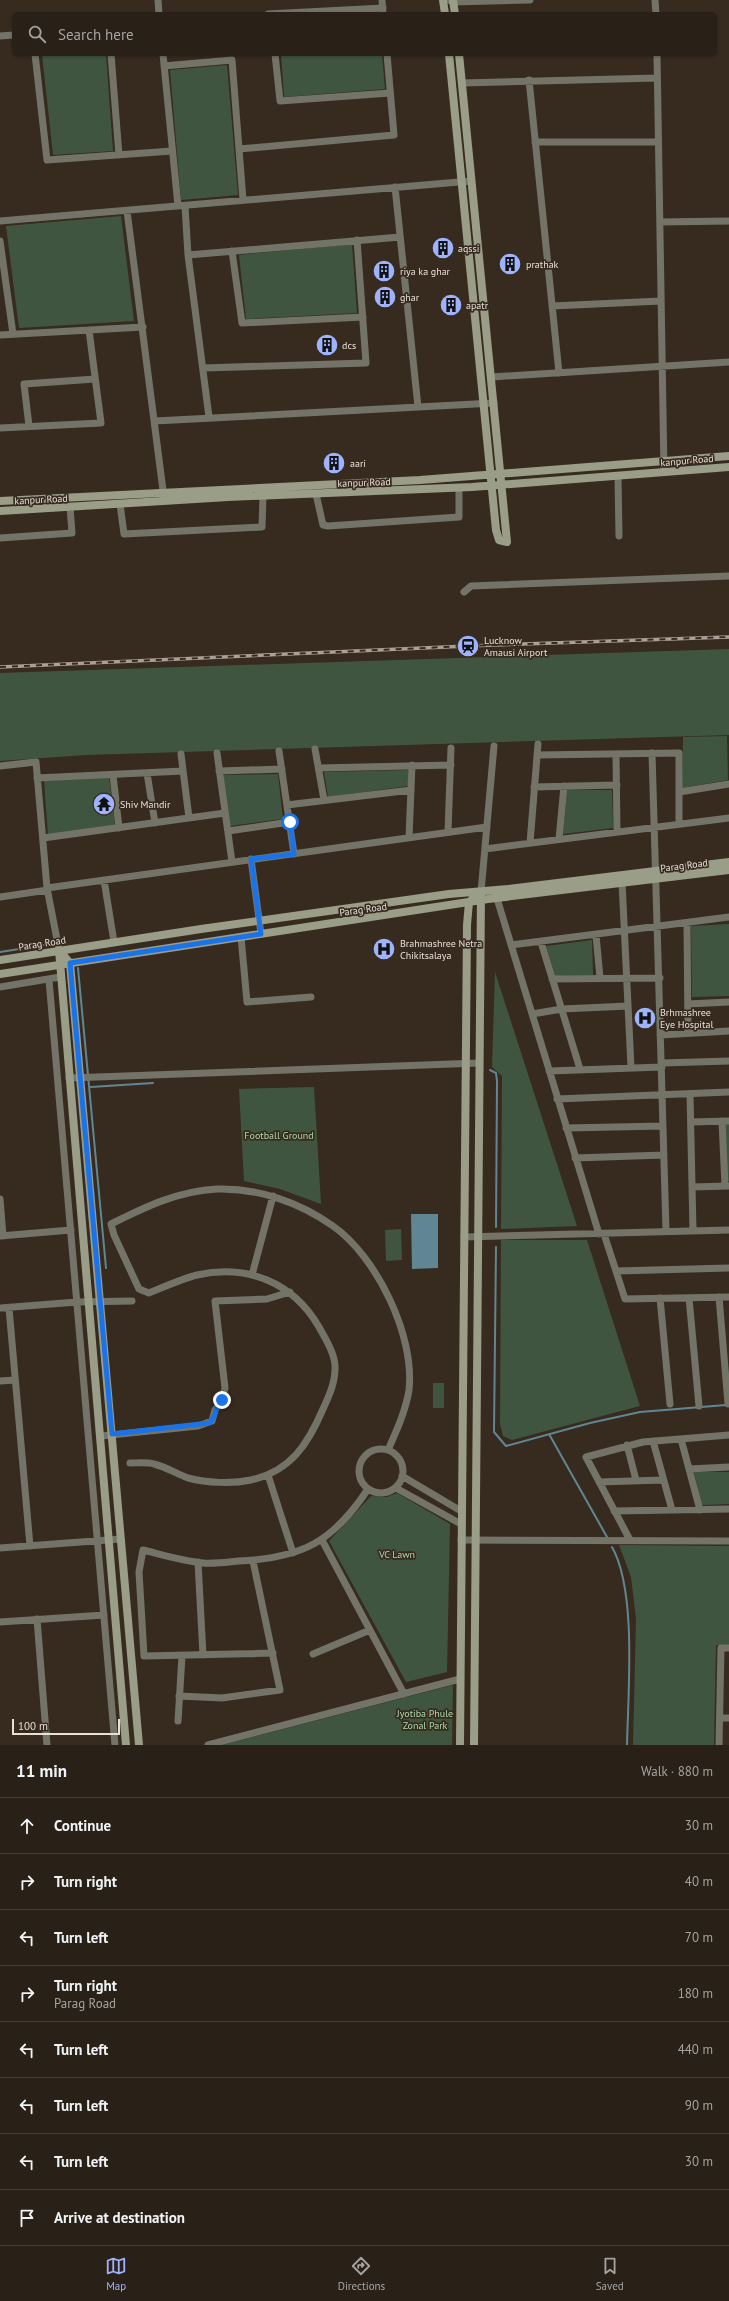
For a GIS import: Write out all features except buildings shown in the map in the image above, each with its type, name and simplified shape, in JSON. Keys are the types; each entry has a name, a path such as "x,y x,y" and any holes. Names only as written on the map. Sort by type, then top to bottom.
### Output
{"street":[{"path":"158,0 159,12"},
{"path":"346,12 383,11 382,0"},
{"path":"444,0 445,12"},
{"path":"455,12 452,1 530,0"},
{"path":"655,0 656,12"},
{"path":"0,36 12,35"},
{"path":"35,56 47,160 172,151"},
{"path":"111,56 119,155"},
{"path":"163,56 172,151 188,254 209,417"},
{"path":"275,56 280,101 390,93"},
{"path":"239,149 394,135 387,56"},
{"path":"449,56 498,538 501,541 507,542 459,56"},
{"path":"656,56 664,472"},
{"path":"164,66 232,60 243,200"},
{"path":"462,83 529,80 657,78"},
{"path":"529,80 559,373"},
{"path":"535,142 658,142"},
{"path":"0,221 471,182"},
{"path":"396,188 418,407"},
{"path":"127,211 164,501"},
{"path":"660,222 729,221"},
{"path":"188,254 400,236"},
{"path":"203,368 366,363 357,240"},
{"path":"0,241 3,284 13,334"},
{"path":"232,251 242,323 363,317"},
{"path":"552,306 661,301"},
{"path":"0,335 143,327"},
{"path":"0,428 101,423 89,330"},
{"path":"491,377 729,362"},
{"path":"29,426 24,384 95,379"},
{"path":"155,421 494,403"},
{"path":"0,501 491,474 729,456"},
{"name":"kanpur Road","path":"0,511 263,496 459,488 729,467"},
{"path":"618,476 619,536"},
{"path":"316,494 323,525 328,526 459,517 459,488"},
{"path":"120,504 124,534 262,527 263,496"},
{"path":"0,538 72,532 70,507"},
{"path":"464,592 471,586 729,576"},
{"path":"530,843 538,744"},
{"path":"474,1745 481,892 494,746"},
{"path":"448,832 451,748"},
{"path":"315,749 324,800"},
{"path":"279,751 294,854"},
{"path":"217,752 232,862"},
{"path":"652,753 653,827 660,978 660,1035 666,1230"},
{"path":"537,755 679,753 679,824"},
{"path":"181,754 189,818"},
{"path":"616,754 617,832"},
{"path":"0,766 36,762 47,889 59,950 60,977 110,1539 126,1745"},
{"path":"409,838 412,765"},
{"path":"319,768 451,765"},
{"path":"219,770 282,769"},
{"path":"37,778 183,772"},
{"path":"147,773 155,823"},
{"path":"113,775 119,828"},
{"path":"679,792 729,784"},
{"path":"534,787 616,785"},
{"path":"559,839 564,786"},
{"path":"287,805 411,790"},
{"path":"43,838 225,813"},
{"path":"485,849 729,818"},
{"path":"228,831 290,822"},
{"path":"0,897 104,880 487,827"},
{"path":"251,859 261,934"},
{"name":"Parag Road","path":"0,960 259,921 481,892 496,894 622,882 729,862"},
{"name":"Parag Road","path":"0,974 469,902 481,900 496,894 655,875 729,870"},
{"path":"104,880 114,942"},
{"path":"622,882 631,1067"},
{"path":"460,1745 465,1064 469,902 481,892"},
{"path":"496,894 575,1158 625,1299 729,1297"},
{"path":"511,945 624,932 729,917"},
{"path":"687,922 688,1033"},
{"path":"596,935 600,978"},
{"path":"241,937 247,1002 312,998"},
{"path":"541,942 580,1069"},
{"path":"59,950 70,963 139,1745"},
{"path":"0,987 60,977"},
{"path":"552,979 660,978"},
{"path":"49,980 99,1540 115,1745"},
{"path":"688,1004 729,1002"},
{"path":"532,1014 562,1009 628,1006"},
{"path":"660,1035 729,1031"},
{"path":"548,1071 729,1061"},
{"path":"69,1078 479,1064"},
{"path":"557,1099 729,1092"},
{"path":"690,1094 693,1231"},
{"path":"690,1122 725,1121 727,1186 692,1187"},
{"path":"566,1128 663,1126"},
{"path":"575,1158 664,1155"},
{"path":"130,1463 154,1464 188,1478 216,1482 249,1480 268,1475 288,1463 311,1437 332,1389 336,1368 328,1342 311,1314 290,1292 258,1276 227,1272 197,1275 149,1293 139,1289 114,1235 111,1224 149,1205 182,1193 217,1189 264,1193 302,1207 334,1226 361,1253 390,1298 403,1329 409,1364 409,1391 388,1450"},
{"path":"252,1275 273,1196"},
{"path":"0,1199 2,1236 71,1230"},
{"path":"464,1237 602,1234 666,1230 729,1230"},
{"path":"616,1271 729,1268"},
{"path":"101,1436 198,1426 212,1421 215,1410 222,1400 225,1388 215,1301 267,1299 290,1292"},
{"path":"719,1297 728,1404"},
{"path":"660,1298 670,1404"},
{"path":"689,1298 699,1406"},
{"path":"0,1308 89,1301 132,1301"},
{"path":"9,1308 30,1546"},
{"path":"0,1381 15,1380"},
{"path":"630,1540 586,1457 653,1441 729,1436"},
{"path":"681,1439 700,1510"},
{"path":"653,1441 672,1510"},
{"path":"627,1446 636,1480"},
{"path":"373,1450 388,1450 398,1456 402,1463 402,1476 396,1488 380,1494 368,1489 360,1480 358,1470 361,1460 373,1450"},
{"path":"689,1469 729,1468"},
{"path":"268,1475 293,1553"},
{"path":"402,1476 461,1510"},
{"path":"599,1482 663,1480"},
{"path":"396,1488 461,1524"},
{"path":"273,1654 144,1656 139,1572 143,1550 198,1562 271,1560 293,1553 322,1540 340,1524 368,1489"},
{"path":"614,1511 729,1509"},
{"path":"0,1548 121,1539"},
{"path":"322,1540 404,1694"},
{"path":"461,1540 729,1541"},
{"path":"179,1696 222,1698 280,1690 253,1561"},
{"path":"198,1562 202,1655"},
{"path":"0,1622 104,1615"},
{"path":"37,1619 47,1745"},
{"path":"313,1654 370,1630"},
{"path":"719,1745 721,1648 729,1648"},
{"path":"178,1721 182,1656"},
{"path":"208,1745 460,1679"},
{"path":"721,1681 729,1682"},
{"path":"460,1690 475,1692"},
{"path":"720,1718 729,1718"}],"green space":[{"path":"42,56 106,56 113,151 53,155"},
{"path":"281,56 382,56 385,89 284,97"},
{"path":"227,65 238,195 181,200 170,70"},
{"path":"121,216 134,321 19,328 6,226"},
{"path":"352,244 357,313 246,319 239,255"},
{"path":"729,649 729,735 86,755 0,761 0,673"},
{"path":"727,736 728,780 682,788 683,737"},
{"path":"408,770 408,786 328,797 324,772"},
{"path":"278,774 283,819 230,826 223,775"},
{"path":"109,777 115,826 48,835 44,781"},
{"path":"567,790 612,790 613,828 563,834"},
{"path":"729,924 729,996 692,997 691,926"},
{"path":"592,940 593,975 555,976 546,946"},
{"path":"495,972 577,1226 501,1229 502,1076 492,1067"},
{"name":"Football Ground","path":"314,1087 321,1204 280,1189 244,1181 239,1089"},
{"path":"723,1123 729,1123 729,1181 725,1181"},
{"path":"401,1229 402,1260 386,1261 385,1230"},
{"path":"501,1240 587,1240 640,1406 512,1440 503,1436 500,1424"},
{"path":"433,1383 444,1383 444,1408 433,1408"},
{"path":"694,1472 729,1472 729,1504 702,1505"},
{"name":"VC Lawn","path":"397,1493 450,1524 447,1672 406,1682 329,1541 371,1496 387,1497"},
{"path":"619,1545 729,1546 729,1645 716,1645 714,1745 633,1745 636,1619 631,1577"},
{"name":"Jyotiba Phule Zonal Park","path":"453,1685 452,1745 222,1745"}],"water":[{"path":"411,1214 438,1214 438,1268 412,1269"}],"waterway":[{"path":"0,952 51,944"},
{"path":"78,968 106,1268"},
{"path":"490,1070 496,1073 497,1081 496,1227"},
{"path":"91,1087 153,1083"},
{"path":"496,1247 494,1432 506,1446 590,1423 640,1412 726,1405"},
{"path":"549,1434 607,1537"},
{"path":"612,1547 620,1566 625,1589 628,1615 629,1671 627,1745"}],"railway":[{"path":"0,667 468,646 729,637"}],"place":[{"name":"aqssi","path":"443,248"},
{"name":"prathak","path":"510,264"},
{"name":"riya ka ghar","path":"384,271"},
{"name":"ghar","path":"385,297"},
{"name":"apatr","path":"451,305"},
{"name":"dcs","path":"327,345"},
{"name":"aari","path":"334,463"},
{"name":"Lucknow Amausi Airport","path":"468,646"},
{"name":"Shiv Mandir","path":"104,804"},
{"name":"Brahmashree Netra Chikitsalaya","path":"384,949"},
{"name":"Brhmashree Eye Hospital","path":"645,1018"}],"route":[{"path":"222,1400 217,1404 212,1421 209,1423 198,1426 112,1434 70,963 261,934 251,859 294,854 290,822"}]}
